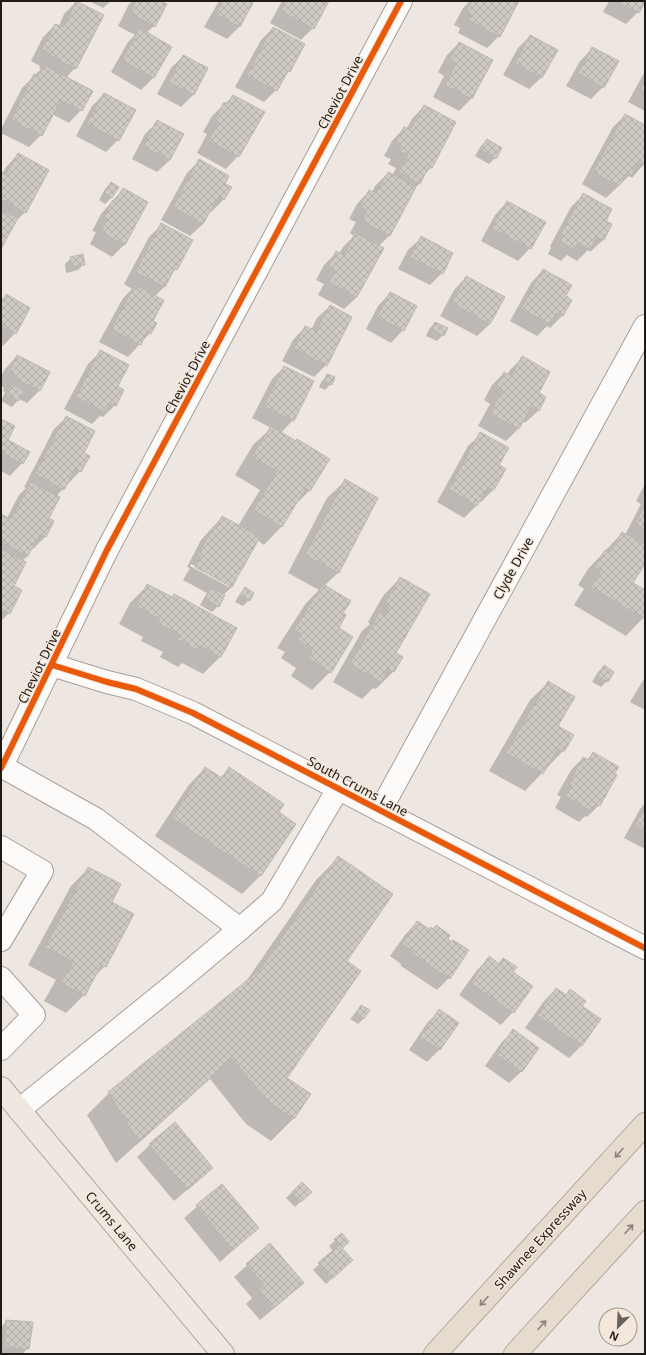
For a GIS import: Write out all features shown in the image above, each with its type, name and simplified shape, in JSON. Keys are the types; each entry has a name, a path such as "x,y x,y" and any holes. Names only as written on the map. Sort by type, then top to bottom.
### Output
{"highway":[{"name":"Shawnee Expressway","path":"435,1354 645,1124"},
{"path":"515,1354 645,1212"}],"main road":[{"name":"Crums Lane","path":"1,1088 223,1354"}],"street":[{"name":"Cheviot Drive","path":"1,767 107,550 401,1"},
{"name":"Clyde Drive","path":"380,811 645,326"},
{"name":"South Crums Lane","path":"52,665 107,682 136,689 186,710 645,948"},
{"path":"1,767 96,819 240,929"},
{"path":"19,1110 172,986 272,901 338,789"},
{"path":"1,847 42,871 1,940"},
{"path":"1,978 34,1015 1,1049"}],"building":[{"path":"76,1 104,15 76,69 51,56 52,54 42,49 55,24 64,27"},
{"path":"136,1 160,1 167,4 155,27 130,13"},
{"path":"223,1 249,1 253,3 240,27 216,14"},
{"path":"287,1 329,1 314,29 281,11"},
{"path":"472,1 519,1 500,37 469,20 472,15 466,12"},
{"path":"617,1 645,1 645,2 639,13"},
{"path":"273,27 305,44 290,72 288,71 277,91 247,75"},
{"path":"140,28 172,47 154,78 122,60"},
{"path":"530,35 558,50 542,78 515,63"},
{"path":"459,42 493,60 472,99 445,85 456,63 450,59"},
{"path":"592,47 619,61 604,88 578,73"},
{"path":"183,55 208,68 194,95 169,82"},
{"path":"44,65 93,91 82,111 61,100 42,136 11,120 34,74 38,76"},
{"path":"645,80 645,93 640,90"},
{"path":"104,93 136,110 119,141 87,123"},
{"path":"233,95 265,112 239,157 208,141 219,122 215,120 224,102 227,104"},
{"path":"424,105 456,122 432,168 429,167 420,184 399,172 408,155 399,151 402,146 396,143 404,127 410,130"},
{"path":"625,114 645,125 645,165 638,162 631,176 626,174 619,186 593,172"},
{"path":"157,120 184,134 170,160 143,146"},
{"path":"487,139 502,148 496,159 480,149"},
{"path":"18,153 49,170 26,213 1,199 1,172 6,175"},
{"path":"199,159 229,176 225,184 232,187 224,200 218,197 203,224 173,207"},
{"path":"388,172 416,187 390,236 362,221 367,210 360,206 369,190 376,193"},
{"path":"111,182 119,187 112,198 104,194"},
{"path":"123,188 148,202 125,245 101,232 107,220 103,218 113,200 115,201"},
{"path":"583,193 612,209 606,221 612,224 604,240 597,237 590,249 578,243 574,249 559,241 563,235 561,234"},
{"path":"507,201 546,222 531,249 492,228"},
{"path":"1,209 18,218 1,249"},
{"path":"161,223 193,240 177,270 175,268 165,287 135,272"},
{"path":"355,233 384,248 357,297 329,282 335,271 328,268 336,251 344,255"},
{"path":"421,236 453,253 443,274 410,257"},
{"path":"83,254 85,265 72,267 70,257"},
{"path":"543,269 572,285 566,296 572,300 563,316 556,313 550,324 521,309"},
{"path":"466,276 505,297 490,324 452,303"},
{"path":"135,285 164,300 153,321 157,323 151,334 147,332 141,345 111,329"},
{"path":"390,292 417,306 404,331 377,317"},
{"path":"6,294 30,308 16,334 1,326 1,303"},
{"path":"330,305 352,317 327,366 294,348 305,326 316,331"},
{"path":"435,322 448,328 444,336 431,329"},
{"path":"100,350 129,365 118,386 124,390 116,406 110,403 105,412 76,397"},
{"path":"17,355 50,372 40,391 15,378 16,376 9,372"},
{"path":"522,356 550,372 539,393 546,397 539,411 531,407 519,429 490,414 502,391 496,388 504,372 511,376"},
{"path":"284,366 314,381 294,421 264,406"},
{"path":"327,374 335,377 332,385 324,381"},
{"path":"12,384 24,391 19,401 6,394"},
{"path":"66,416 95,431 84,453 90,456 81,472 75,469 64,490 35,474"},
{"path":"1,419 15,426 8,440 30,452 23,464 2,453 1,455"},
{"path":"271,426 296,441 297,439 330,459 310,491 306,488 282,527 254,510 277,471 252,457"},
{"path":"480,432 509,448 499,465 506,469 494,490 488,487 477,506 449,489"},
{"path":"345,479 378,498 339,573 305,555"},
{"path":"31,482 60,497 49,518 54,521 46,537 40,534 28,556 1,542 1,514 11,519"},
{"path":"645,506 645,529 635,523"},
{"path":"222,516 260,537 232,587 195,567 201,556 198,555 214,526 216,528"},
{"path":"622,532 645,545 645,564 633,583 645,590 645,619 591,587 601,570 595,567 605,550 610,553"},
{"path":"1,549 26,562 14,586 22,590 10,614 1,609"},
{"path":"400,577 430,594 396,653 403,657 394,672 388,669 381,682 350,664 380,612 385,616 389,607 385,604"},
{"path":"147,584 172,597 174,594 237,628 221,657 199,645 197,650 177,639 180,634 158,623 160,619 136,606"},
{"path":"323,584 351,601 343,613 346,615 339,628 353,637 331,673 308,658 313,649 298,640 302,634 294,630"},
{"path":"211,587 225,595 219,607 205,599"},
{"path":"245,587 254,593 250,601 240,595"},
{"path":"604,665 614,672 608,682 598,676"},
{"path":"548,681 575,697 558,726 574,735 564,752 558,748 543,774 506,753"},
{"path":"593,752 619,767 614,774 617,775 600,806 596,804 592,811 566,796 572,785 569,783 583,757 589,760"},
{"path":"205,767 222,778 229,767 284,804 279,812 296,824 261,876 172,818"},
{"path":"645,807 645,830 635,825"},
{"path":"338,856 393,894 347,961 361,971 287,1078 311,1094 294,1119 268,1101 232,1058 139,1142 108,1092 260,970"},
{"path":"88,867 121,884 112,902 134,914 106,967 101,965 85,996 61,983 73,962 45,947"},
{"path":"417,921 429,929 430,927 433,929 436,925 450,935 448,939 452,942 453,940 469,950 450,979 412,953 413,951 402,944"},
{"path":"489,956 499,964 503,958 517,967 513,972 533,986 514,1013 471,983"},
{"path":"556,988 566,995 570,989 586,1001 582,1006 601,1019 582,1046 537,1015"},
{"path":"361,1005 370,1010 364,1019 356,1013"},
{"path":"439,1009 459,1023 440,1050 420,1037"},
{"path":"513,1029 539,1048 522,1072 496,1054"},
{"path":"175,1122 213,1168 187,1190 149,1144"},
{"path":"302,1182 312,1192 301,1202 292,1192"},
{"path":"222,1184 259,1228 233,1250 196,1205"},
{"path":"342,1233 349,1242 342,1248 353,1260 332,1279 318,1263 339,1245 334,1239"},
{"path":"270,1243 304,1283 273,1308 258,1291 264,1285 246,1264"},
{"path":"6,1320 33,1322 29,1349 4,1347"}],"cycle path":[{"path":"1,768 107,550 401,1"},
{"path":"52,665 107,682 136,689 193,713 645,948"}]}
